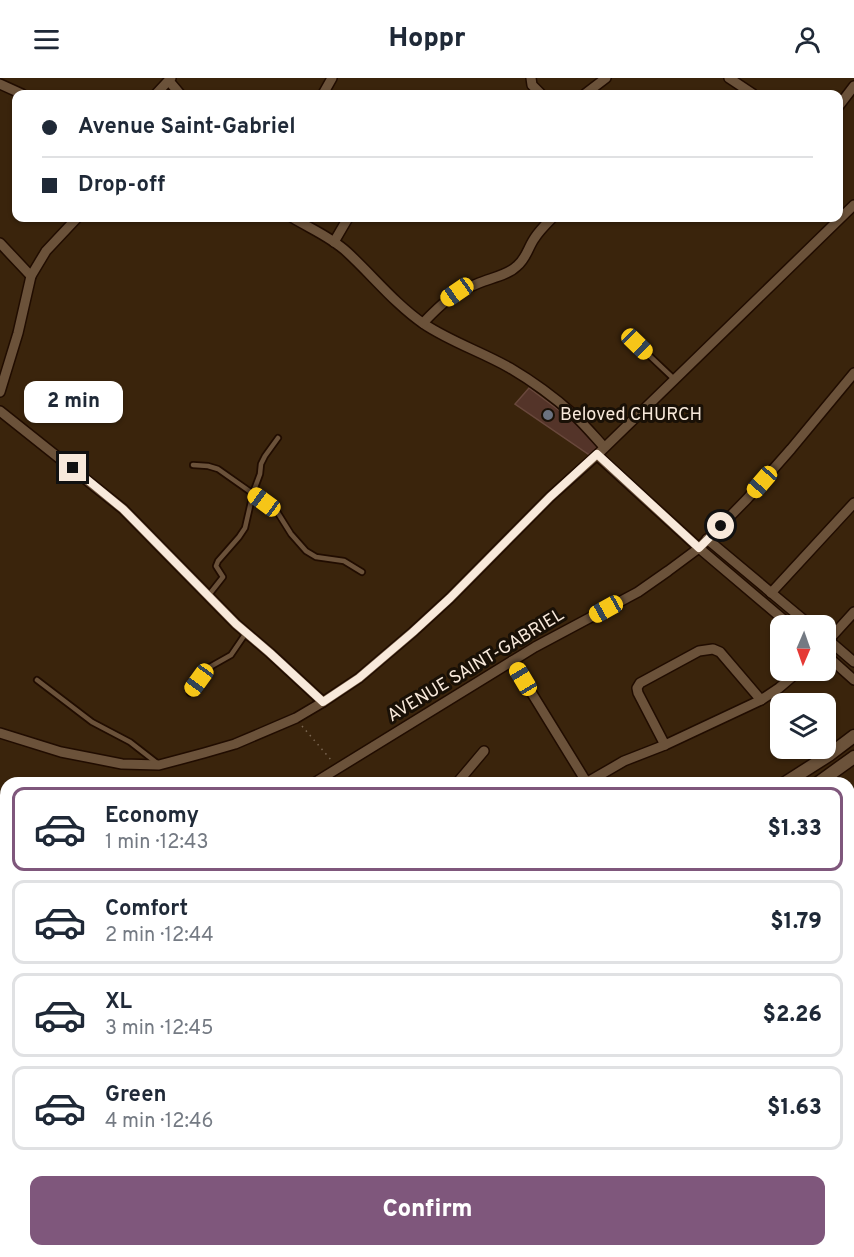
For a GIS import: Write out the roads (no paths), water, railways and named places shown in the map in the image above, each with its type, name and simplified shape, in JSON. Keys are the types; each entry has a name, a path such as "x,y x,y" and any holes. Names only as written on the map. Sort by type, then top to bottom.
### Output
{"street":[{"path":"590,90 606,78"},
{"path":"729,78 747,90"},
{"path":"160,90 170,79"},
{"path":"843,100 854,86"},
{"path":"843,216 854,205"},
{"path":"0,392 18,333 31,276 46,251 73,222"},
{"path":"300,222 346,251 381,287 423,323 527,379 573,414 601,451 699,548 778,615"},
{"path":"334,242 346,222"},
{"path":"423,323 443,302 457,292 517,267 533,240 549,222"},
{"path":"0,733 60,752 122,764 159,765 235,744 296,718 323,702 359,678 450,598 550,497 601,451 837,222"},
{"path":"0,243 31,276"},
{"name":"AVENUE SAINT-GABRIEL","path":"324,777 512,661 638,592 699,548 755,490 854,373"},
{"path":"0,411 123,509 207,596 323,702"},
{"path":"771,593 854,503"},
{"path":"707,540 798,615"},
{"path":"836,631 854,612"},
{"path":"836,648 854,662"},
{"path":"665,745 637,688 640,683 699,651 713,649 720,652 761,700"},
{"path":"512,661 583,777"},
{"path":"836,664 854,680"},
{"path":"597,777 624,761 665,745 761,700 786,681"},
{"path":"794,777 854,736"},
{"path":"462,777 484,751"},
{"path":"826,777 854,757"},
{"path":"0,891 0,896"}],"lane":[{"path":"637,344 674,380"},
{"path":"207,596 223,577 216,566 245,528 261,464 278,438"},
{"path":"193,465 218,469 276,510 291,534 306,551 316,556 344,561 362,572"},
{"path":"190,693 208,668 231,655 246,633"},
{"path":"37,680 92,722 130,742 159,765"}],"place":[{"name":"Beloved CHURCH","path":"548,415"}]}
